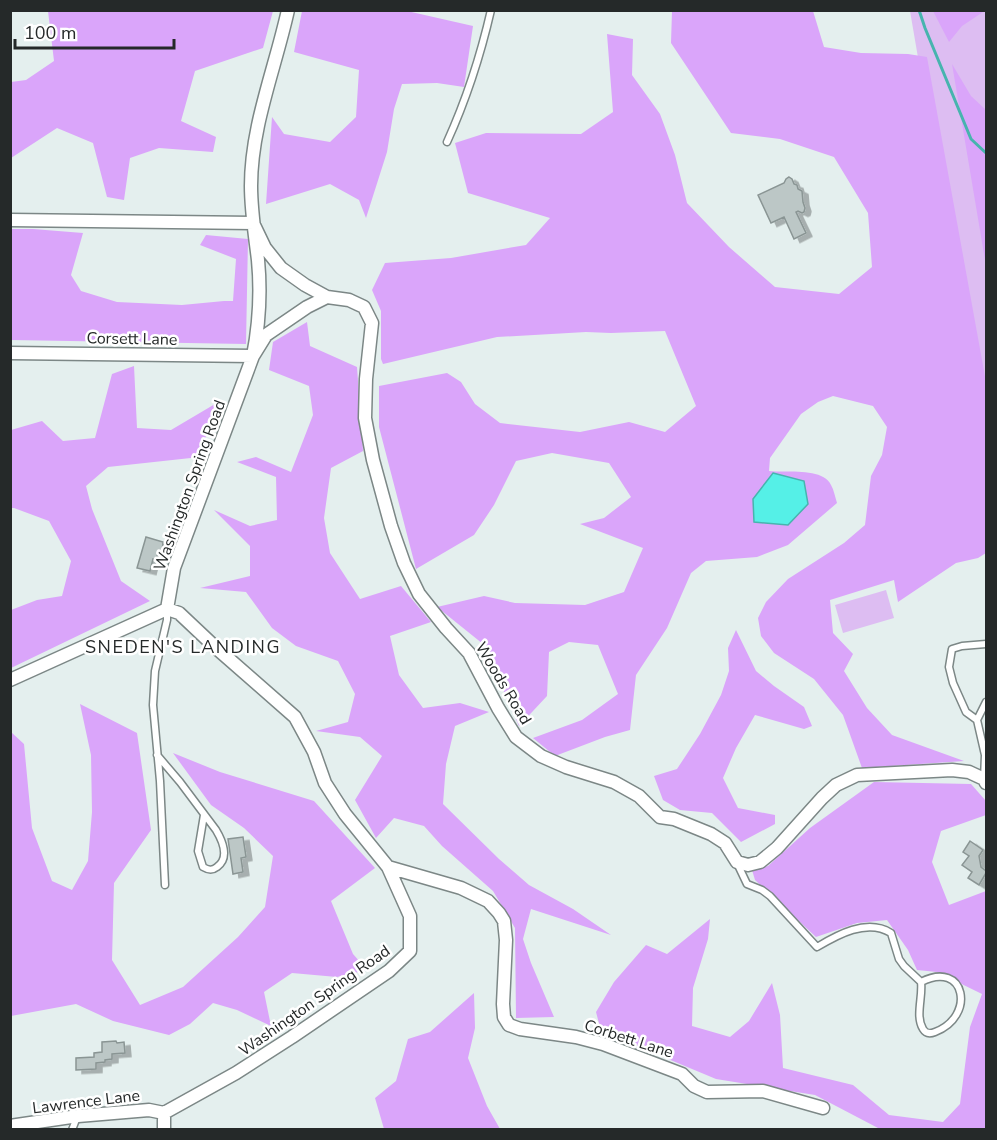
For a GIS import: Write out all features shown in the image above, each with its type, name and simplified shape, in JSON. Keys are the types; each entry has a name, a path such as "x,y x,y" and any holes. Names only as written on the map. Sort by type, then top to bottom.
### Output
{"street":[{"name":"Washington Spring Road","path":"164,1113 236,1073 292,1037 389,971 410,951 410,916 388,867 345,814 325,783 314,752 295,717 179,613 167,609 174,568 253,356 259,299 251,186 254,150 261,111 288,10"},
{"path":"10,220 253,223"},
{"name":"Woods Road","path":"253,223 265,248 281,268 327,297 349,300 364,307 372,323 365,418 373,460 404,563 419,594 469,653 498,708 516,736 541,756 572,770 614,782 639,796 660,817 674,819 711,834 724,843 737,862"},
{"path":"253,356 266,335 307,307 327,297"},
{"name":"Corsett Lane","path":"10,353 253,356"},
{"path":"10,680 167,609"},
{"path":"737,862 748,865 760,862 777,848 836,785 857,775 952,770 969,772 985,781"},
{"name":"Corbett Lane","path":"388,867 461,888 488,901 500,913 504,921 506,940 504,1017 509,1025 603,1044 682,1074 694,1086 707,1092 763,1091 823,1108"},
{"name":"Lawrence Lane","path":"10,1126 78,1116 148,1110 164,1113"},
{"path":"164,1113 164,1130"}],"lane":[{"path":"447,142 474,76 491,10"},
{"path":"165,885 153,685 167,620 167,609"},
{"path":"985,781 985,755 977,720 966,712 953,683 949,667 952,649 987,644"},
{"path":"977,720 987,702"},
{"path":"157,755 180,782 221,838 224,849 220,866 208,870 203,867 198,851 204,815"},
{"path":"737,862 747,884 770,896 817,947 846,932 873,927 883,928 891,933 899,959 921,982 919,1019 923,1031 933,1033 949,1024 957,1015 960,1006 959,992 951,978 931,977 921,982"},
{"path":"72,1130 78,1116"}],"shaded area":[{"path":"48,10 273,11 263,48 195,71 181,121 216,137 213,152 159,148 130,158 124,200 107,197 93,143 57,128 11,158 11,82 26,80 54,61"},
{"path":"986,10 962,26 949,42 933,11"},
{"path":"302,11 407,11 473,26 464,87 437,83 402,84 394,109 387,152 366,218 359,200 330,184 266,204 272,117 284,134 330,142 356,117 359,70 294,52"},
{"path":"672,11 813,11 824,47 861,53 908,54 927,57 986,382 986,553 978,558 956,563 898,602 894,580 830,600 833,633 853,654 844,671 867,708 892,735 964,761 862,768 843,715 814,679 774,653 761,636 758,618 766,602 788,579 844,543 865,525 871,476 882,455 887,427 873,406 833,396 818,402 801,414 770,458 769,471 812,473 827,479 834,491 837,503 788,545 757,557 706,561 691,573 667,628 636,675 630,730 555,756 533,738 582,720 618,694 598,645 569,642 549,652 547,696 519,726 483,644 437,607 484,596 515,603 585,605 624,592 643,548 580,524 604,518 631,497 609,463 552,453 516,461 494,505 474,535 416,569 379,427 379,386 447,373 461,382 475,404 500,423 580,432 629,422 665,432 696,406 665,331 586,332 497,337 383,364 381,359 381,311 372,290 385,263 451,258 526,245 550,218 468,193 455,143 486,133 581,134 613,112 607,34 633,39 632,75 660,114 675,155 687,203 729,247 775,287 839,294 872,267 868,213 834,157 780,139 731,133 671,43"},
{"path":"910,11 986,11 986,453"},
{"path":"952,64 971,96 986,110 986,266"},
{"path":"11,229 83,233 71,275 81,291 117,302 182,305 233,301 236,259 200,245 206,235 248,239 246,344 11,340"},
{"path":"307,322 310,346 357,367 363,451 331,468 324,518 330,553 360,599 401,586 431,622 390,636 399,675 423,708 460,703 489,712 455,726 446,764 443,804 529,885 573,909 611,935 531,909 523,939 554,1017 516,1018 515,928 493,891 442,846 424,826 394,818 376,838 355,800 382,756 360,737 316,731 348,722 355,694 338,661 296,646 272,628 246,592 200,588 250,576 250,546 214,510 250,526 277,520 276,477 237,462 256,457 291,472 313,415 309,386 269,370 273,342"},
{"path":"134,366 137,428 171,430 215,404 200,457 108,467 86,486 92,509 121,581 150,601 11,668 11,610 37,600 62,596 71,561 49,521 11,508 11,430 42,421 63,441 95,438 112,374"},
{"path":"886,590 894,618 843,633 835,605"},
{"path":"736,630 756,671 804,707 812,726 804,729 755,715 736,748 723,778 738,808 775,815 775,824 741,842 712,813 680,810 663,800 654,776 677,769 700,734 721,695 729,671 728,648"},
{"path":"80,704 137,733 151,830 114,883 112,960 140,1005 183,987 238,937 265,907 273,856 244,828 211,805 173,753 220,772 314,801 375,868 331,901 353,954 367,970 337,977 292,973 264,992 271,1026 237,1010 213,1003 190,1024 169,1035 113,1021 76,1004 11,1016 11,732 24,744 32,828 52,881 72,890 88,861 92,812 91,755"},
{"path":"874,782 971,784 986,801 986,815 941,831 932,862 949,905 986,891 986,1129 878,1129 815,1095 716,1079 601,1031 596,1012 614,982 646,945 667,954 710,919 708,939 693,988 692,1026 730,1037 749,1021 772,983 780,1015 783,1068 853,1085 889,1115 943,1122 960,1104 970,1027 982,994 937,972 917,970 908,950 887,920 857,923 816,937 755,880 752,870 768,866 810,828"},
{"path":"474,993 475,1028 468,1058 487,1106 500,1129 384,1129 375,1098 396,1081 408,1039 430,1032"}],"water":[{"path":"773,473 804,481 808,504 788,525 754,522 753,499"}],"building":[{"path":"789,177 802,191 805,208 802,213 796,212 806,233 794,239 784,217 771,223 758,195 784,183"},
{"path":"146,537 163,542 162,554 158,553 156,560 153,559 150,571 137,568"},
{"path":"243,837 246,857 241,858 243,872 233,874 228,839"},
{"path":"970,841 983,850 979,856 981,867 986,873 979,885 968,878 972,872 962,865 969,856 963,852"},
{"path":"116,1041 117,1043 124,1042 125,1053 112,1054 112,1059 96,1063 96,1069 76,1070 76,1058 94,1057 94,1053 102,1052 102,1042"}],"waterway":[{"path":"919,10 971,139 986,153"}],"district":[{"name":"SNEDEN'S LANDING","path":"183,647"}]}
